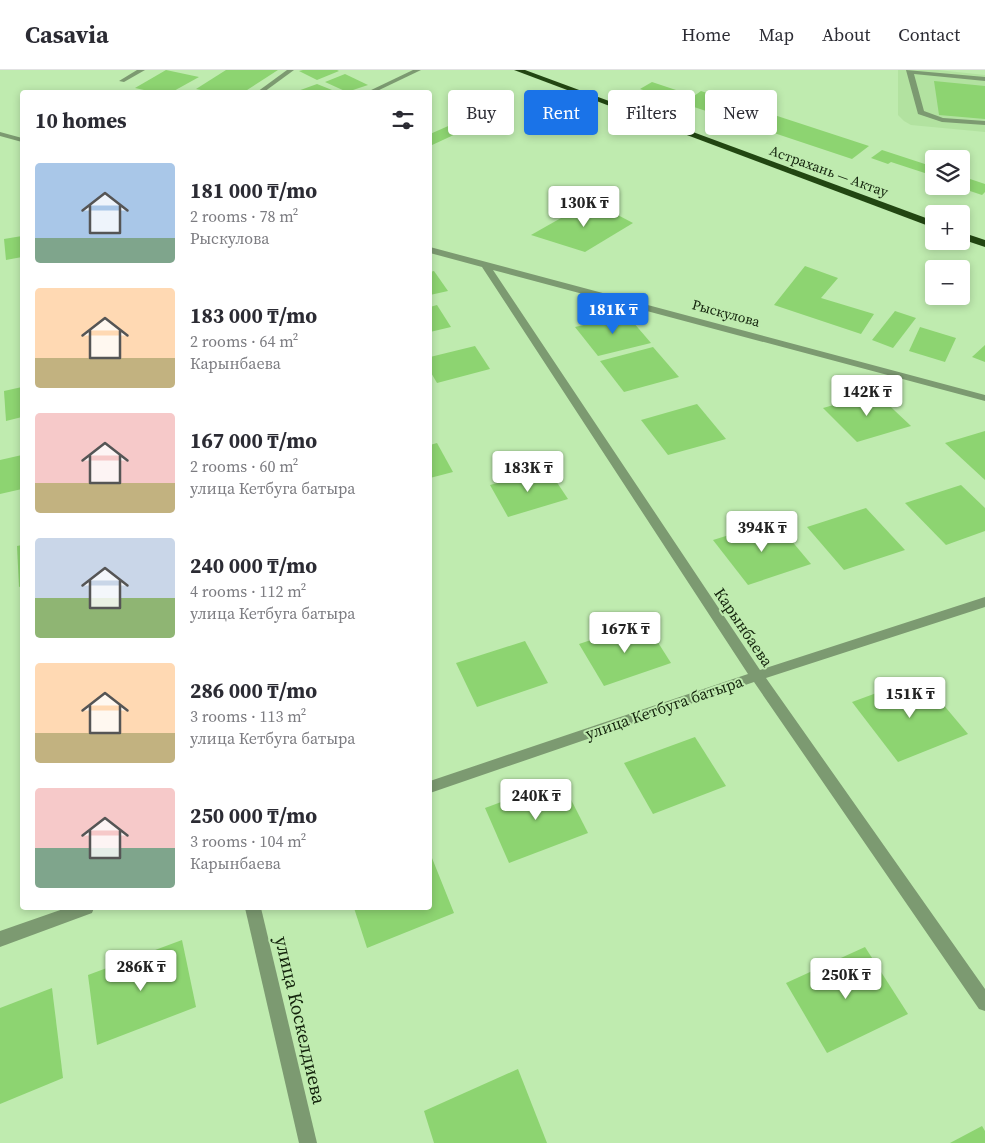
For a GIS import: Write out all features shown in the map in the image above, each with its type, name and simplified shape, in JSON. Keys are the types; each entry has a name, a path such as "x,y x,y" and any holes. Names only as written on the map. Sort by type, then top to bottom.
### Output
{"highway":[{"name":"Астрахань — Актау","path":"518,70 925,222"},
{"path":"970,238 985,244"}],"street":[{"path":"125,70 140,71"},
{"path":"263,90 291,70"},
{"path":"374,90 418,70"},
{"path":"122,81 140,71"},
{"path":"985,79 909,71 921,112 942,120 985,123"},
{"path":"0,134 18,139"},
{"path":"0,145 18,139"},
{"name":"Рыскулова","path":"432,251 985,398"},
{"name":"Карынбаева","path":"485,264 757,676 985,1003"},
{"name":"улица Кетбуга батыра","path":"432,786 757,676 985,602"},
{"path":"0,939 80,910"},
{"name":"улица Коскелдиева","path":"253,910 308,1143"}],"shaded area":[{"path":"898,70 938,70 985,75 985,132 911,125 904,121 898,115"}],"building":[{"path":"166,70 199,77 176,90 144,90 135,88"},
{"path":"226,70 278,70 247,90 196,89"},
{"path":"299,71 339,71 317,80"},
{"path":"345,74 368,85 353,90 343,90 325,82"},
{"path":"934,81 985,86 985,119 939,115"},
{"path":"652,82 676,90 643,90 640,89"},
{"path":"317,84 332,90 300,90"},
{"path":"701,91 705,92 705,111 695,107 695,95"},
{"path":"777,116 869,146 852,159 777,134"},
{"path":"448,126 448,135 454,135 432,145 432,133"},
{"path":"882,150 925,164 925,173 891,162 888,164 871,158"},
{"path":"970,179 985,184 985,192 982,195 970,191"},
{"path":"591,201 633,223 585,252 531,235"},
{"path":"20,236 20,257 6,260 4,239"},
{"path":"805,266 838,278 821,298 874,314 861,334 774,305"},
{"path":"434,271 448,291 432,295 432,272"},
{"path":"437,305 451,327 432,332 432,306"},
{"path":"895,311 916,318 893,348 872,340"},
{"path":"627,315 651,343 598,356 575,327"},
{"path":"920,327 956,338 945,362 909,351"},
{"path":"985,345 985,362 972,357"},
{"path":"475,346 490,369 437,383 432,374 432,357"},
{"path":"653,347 679,377 624,392 600,361"},
{"path":"20,387 20,418 6,421 4,391"},
{"path":"876,393 911,426 857,442 823,408"},
{"path":"697,404 726,439 668,455 641,420"},
{"path":"985,431 985,480 945,443"},
{"path":"437,443 453,472 432,477 432,444"},
{"path":"20,455 20,489 0,494 0,460"},
{"path":"548,469 568,499 508,517 490,485"},
{"path":"961,485 985,508 985,531 946,545 905,503"},
{"path":"866,508 905,550 844,570 807,527"},
{"path":"775,521 811,564 748,585 713,540"},
{"path":"20,545 19,587 17,546"},
{"path":"645,622 671,663 604,686 579,644"},
{"path":"525,641 548,683 477,707 456,663"},
{"path":"920,677 968,734 898,762 852,702"},
{"path":"695,737 726,786 653,814 624,763"},
{"path":"561,780 588,833 509,863 485,808"},
{"path":"432,858 454,913 367,948 355,910 432,910"},
{"path":"182,940 196,1007 97,1045 88,975"},
{"path":"865,947 908,1014 827,1053 786,983"},
{"path":"52,988 63,1078 0,1104 0,1008"},
{"path":"518,1069 547,1143 434,1143 424,1111"},
{"path":"982,1126 985,1131 985,1143 950,1143"}]}
